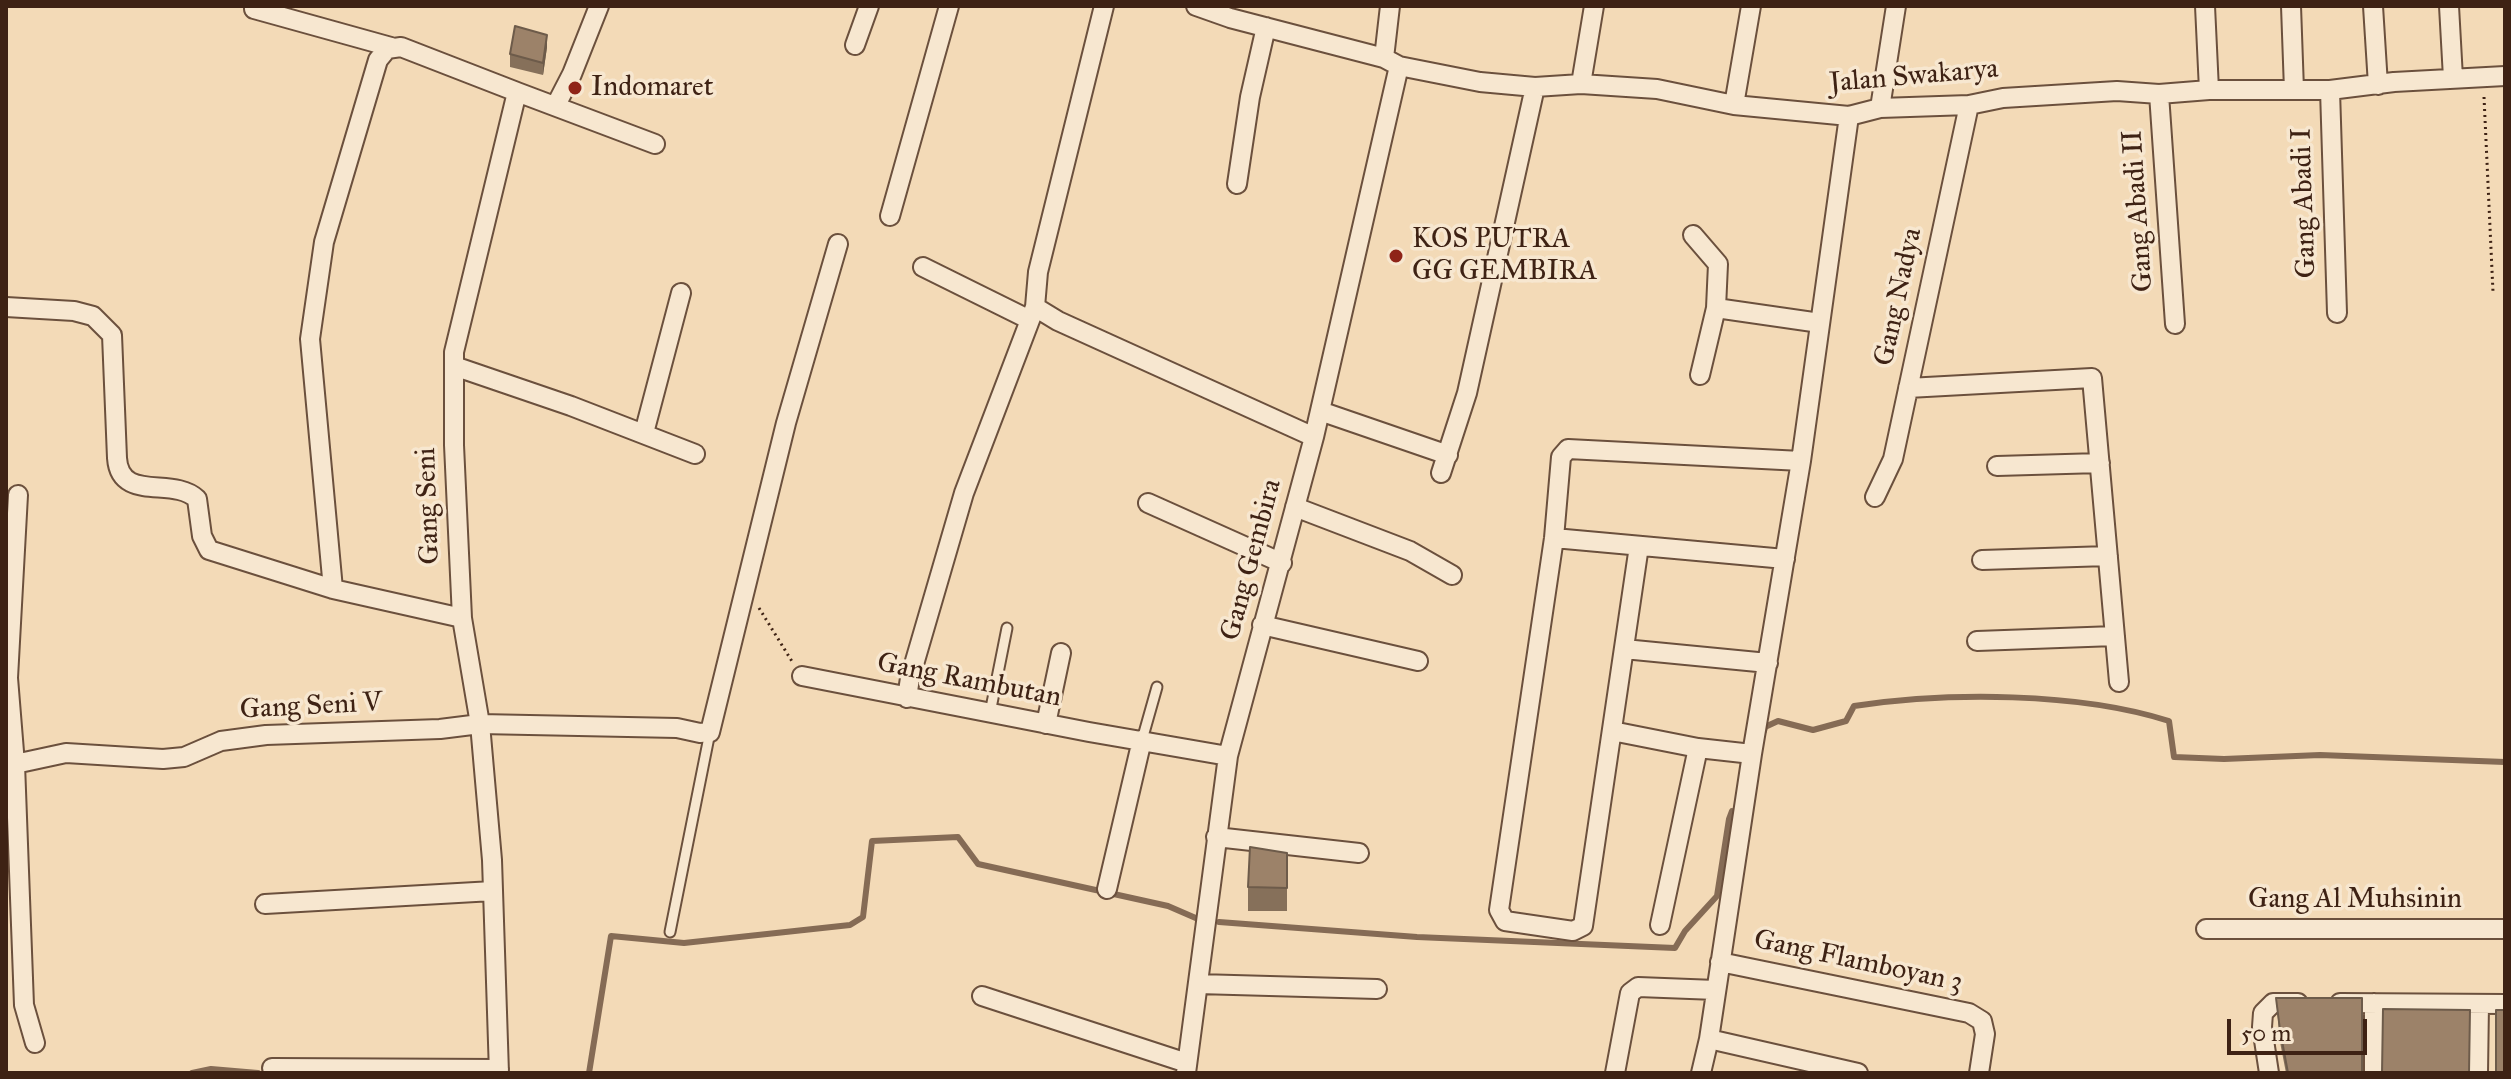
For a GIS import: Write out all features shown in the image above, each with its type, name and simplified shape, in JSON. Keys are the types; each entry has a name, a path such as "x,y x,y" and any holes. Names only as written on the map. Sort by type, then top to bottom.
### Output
{"street":[{"path":"556,105 599,6"},
{"path":"855,45 869,6"},
{"path":"890,216 949,6"},
{"path":"907,698 910,678 964,493 1032,313 1038,272 1104,6"},
{"name":"Jalan Swakarya","path":"1196,6 1391,62 1480,82 1535,87 1581,84 1657,89 1734,105 1849,116 1880,108 1969,105 2003,98 2117,91 2159,94 2209,90 2330,90 2505,76"},
{"name":"Gang Gembira","path":"1186,1068 1228,756 1262,625 1282,563 1320,411 1391,62 1390,6"},
{"path":"1581,84 1594,6"},
{"path":"1734,105 1751,6"},
{"path":"1880,108 1896,6"},
{"path":"2205,6 2209,90"},
{"path":"2291,6 2294,90"},
{"path":"2373,6 2378,85"},
{"path":"2449,6 2453,78"},
{"path":"254,9 391,47 401,47 655,144"},
{"path":"1237,184 1250,97 1266,27"},
{"path":"333,589 310,339 324,242 378,60 391,47"},
{"path":"1441,473 1467,393 1535,87"},
{"name":"Gang Abadi I","path":"2330,90 2337,313"},
{"name":"Gang Seni","path":"499,1071 493,891 480,724 462,618 454,445 454,352 517,92"},
{"name":"Gang Abadi II","path":"2159,94 2175,324"},
{"name":"Gang Nadya","path":"1875,497 1893,459 1969,105"},
{"path":"1701,1073 1709,1039 1801,461 1849,116"},
{"path":"1693,235 1718,264 1716,308 1700,375"},
{"path":"710,732 786,423 838,244"},
{"path":"923,267 1058,321 1314,437"},
{"path":"644,433 681,293"},
{"path":"6,307 74,311 93,316 112,335 118,466 129,483 184,490 194,496 202,536 209,550 333,589 462,618"},
{"path":"1716,308 1820,323"},
{"path":"454,366 695,454"},
{"path":"1908,388 2092,378 2119,682"},
{"path":"1320,411 1448,455"},
{"path":"1639,546 1583,926 1573,931 1505,921 1499,910 1554,538 1561,457 1568,449 1801,461"},
{"path":"1997,466 2100,463"},
{"path":"1148,503 1282,563"},
{"path":"1295,507 1410,551 1452,575"},
{"path":"14,508 7,678 15,1005 35,1043"},
{"path":"1554,538 1785,559"},
{"path":"1982,560 2108,556"},
{"path":"1262,625 1418,661"},
{"path":"1977,641 2115,636"},
{"path":"1624,649 1768,663"},
{"path":"1046,724 1061,653"},
{"name":"Gang Rambutan","path":"802,676 1228,756"},
{"name":"Gang Seni V","path":"11,764 66,753 163,759 192,755 221,741 266,735 440,729 480,724 677,728 710,732"},
{"path":"1612,731 1698,748 1752,754"},
{"path":"1107,889 1142,740"},
{"path":"1660,925 1698,748"},
{"path":"1216,837 1359,853"},
{"path":"265,904 493,891"},
{"name":"Gang Al Muhsinin","path":"2206,929 2505,929"},
{"name":"Gang Flamboyan 3","path":"1720,962 1969,1013 1982,1021 1985,1034 1979,1073"},
{"path":"1198,984 1377,989"},
{"path":"1615,1073 1630,993 1638,987 1716,990"},
{"path":"982,996 1186,1068"},
{"path":"2269,1073 2262,1027 2263,1013 2273,1003 2505,1004"},
{"path":"2374,1003 2374,1073"},
{"path":"2478,1073 2479,1004"},
{"path":"1709,1039 1858,1073"},
{"path":"272,1068 499,1071"}],"lane":[{"path":"990,713 1007,628"},
{"path":"1142,740 1157,687"},
{"path":"670,932 710,732"}],"path":[{"path":"2483,77 2493,292"},
{"path":"746,589 802,676"}],"building":[{"path":"515,26 547,35 543,63 510,54"},
{"path":"1250,847 1287,853 1287,888 1248,887"},
{"path":"2276,998 2362,998 2362,1073 2288,1073"},
{"path":"2383,1009 2470,1010 2469,1073 2382,1073"},
{"path":"2496,1010 2505,1010 2505,1073 2496,1073"}],"waterway":[{"path":"1764,731 1765,727 1778,721 1813,730 1846,721 1854,706 1930,698 2013,697 2095,704 2169,721 2174,757 2224,759 2320,755 2505,762"},
{"path":"1219,922 1417,937 1675,948 1685,931 1717,896 1732,811"},
{"path":"589,1073 611,936 684,943 850,925 863,917 872,841 958,837 978,864 1168,906 1198,919"},
{"path":"192,1073 211,1069 258,1073"}],"place":[{"name":"Indomaret","path":"575,88"},
{"name":"KOS PUTRA GG GEMBIRA","path":"1396,256"}]}
